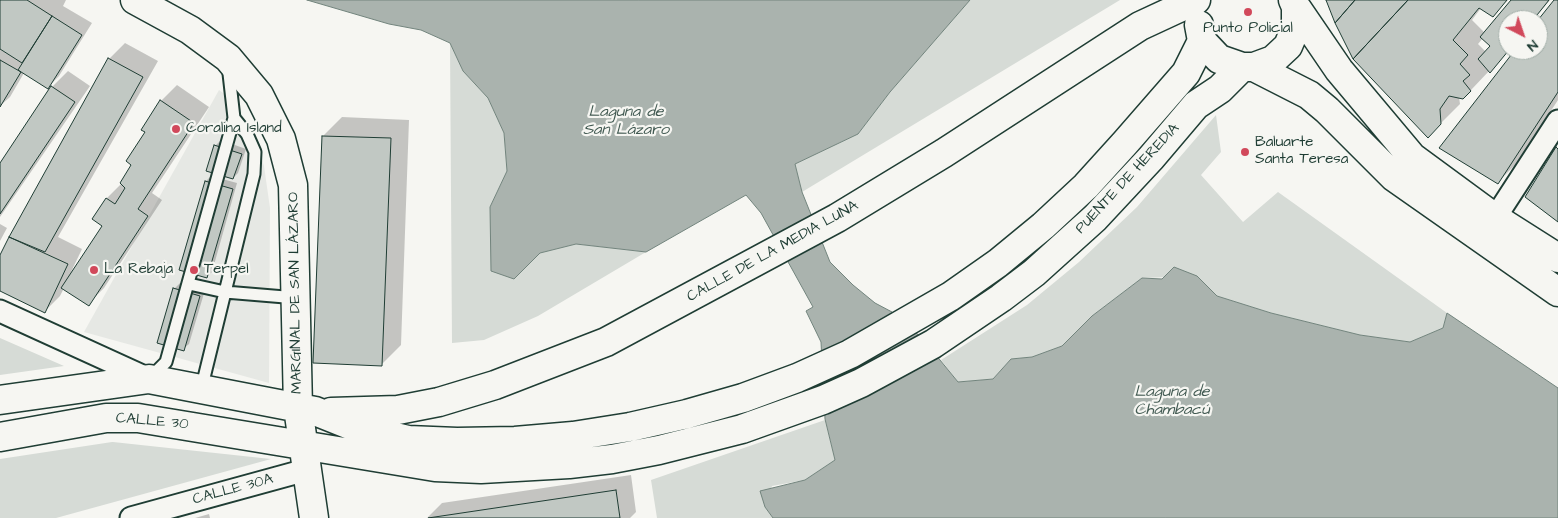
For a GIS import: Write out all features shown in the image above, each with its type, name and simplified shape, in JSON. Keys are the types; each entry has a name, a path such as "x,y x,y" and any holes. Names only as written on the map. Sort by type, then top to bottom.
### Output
{"main road":[{"name":"MARGINAL DE SAN LÁZARO","path":"135,0 190,30 228,58 259,95 281,138 289,162 295,210 297,298 306,410 305,458 314,518"},
{"name":"CALLE DE LA MEDIA LUNA","path":"306,410 356,412 398,410 439,402 495,385 606,342 764,259 837,218 944,153 1140,26 1191,4 1196,0"},
{"path":"1202,0 1197,18 1202,41 1219,59 1248,67 1309,95 1327,110 1394,177 1558,292"},
{"path":"1248,67 1273,60 1288,46 1296,27 1294,4"},
{"path":"1294,4 1339,70 1412,157 1495,218 1558,258"},
{"name":"PUENTE DE HEREDIA","path":"306,410 360,429 408,440 457,442 515,441 573,436 640,425 743,398 797,378 850,354 951,296 1043,226 1086,186 1161,103 1186,73 1202,41"},
{"name":"PUENTE DE HEREDIA","path":"305,458 436,467 498,468 569,464 659,450 742,429 808,406 861,383 905,360 961,326 1034,273 1124,189 1196,105 1220,90 1248,67"},
{"path":"0,400 149,379 306,410"},
{"name":"CALLE 30","path":"0,437 106,418 138,418 305,458"}],"street":[{"path":"1495,218 1558,121"},
{"path":"0,312 149,379"},
{"name":"CALLE 30A","path":"130,518 305,458"}],"lane":[{"path":"149,379 166,362 234,118 228,80 228,58"},
{"path":"201,390 254,174 255,152 246,134 234,118"},
{"path":"189,284 225,292 297,298"}],"shaded area":[{"path":"970,0 1120,0 802,192 795,164 858,134 890,92"},
{"path":"450,43 463,71 488,98 504,133 507,171 490,207 514,279 540,253 576,244 646,252 538,316 484,340 452,343"},
{"name":"Terpel","path":"219,90 231,99 252,130 264,166 270,208 269,383 84,332"},
{"path":"1216,115 1221,152 1201,175 1243,222 1278,192 1447,313 1443,328 1410,342 1360,335 1271,313 1217,296 1197,276 1142,278 1092,316 1062,346 1032,357 1011,359 993,379 958,382 941,360 1027,305 1079,262 1137,207"},
{"path":"0,338 64,366 0,375"},
{"path":"825,420 835,460 805,480 772,486 765,507 773,518 657,518 651,480"},
{"path":"112,442 271,459 56,518 0,518 0,459"}],"water":[{"name":"Laguna de Chambacú","path":"307,0 970,0 890,92 858,134 795,164 802,192 830,262 853,285 875,303 892,312 922,338 958,382 993,379 1011,359 1032,357 1062,346 1092,316 1142,278 1162,279 1174,267 1197,276 1217,296 1271,313 1360,335 1410,342 1443,328 1447,313 1558,388 1558,518 773,518 765,507 760,491 805,480 835,460 825,419 821,342 806,311 813,307 761,213 746,195 646,252 576,244 540,253 514,279 491,271 490,207 507,171 504,133 488,98 463,71 450,43 421,30 389,24"}],"building":[{"path":"0,0 27,0 52,16 22,63 0,49"},
{"path":"1326,0 1355,0 1335,23"},
{"path":"1355,0 1408,0 1353,59 1335,23"},
{"path":"1408,0 1507,0 1493,17 1479,8 1453,40 1468,55 1460,64 1470,75 1463,81 1471,91 1463,99 1449,96 1440,109 1441,124 1428,138 1353,59"},
{"path":"1511,0 1549,0 1541,10 1503,10"},
{"path":"1554,0 1558,0 1558,92 1498,184 1439,148 1507,60 1548,60 1548,10 1546,10"},
{"path":"52,16 82,35 48,89 18,70"},
{"path":"1498,16 1498,60 1501,60 1490,73 1478,59 1490,46 1480,37"},
{"path":"108,58 143,77 45,252 9,237"},
{"path":"0,60 21,72 0,107"},
{"path":"51,86 75,102 0,214 0,163"},
{"path":"160,100 194,123 138,209 148,216 89,306 61,288 102,226 92,219 106,198 115,204 125,188 120,183 131,165 126,161 145,132 141,130"},
{"path":"322,136 391,138 382,366 313,363"},
{"path":"214,145 242,154 233,179 206,171"},
{"path":"1556,147 1558,149 1558,222 1525,197"},
{"path":"205,181 233,189 207,278 179,270"},
{"path":"9,237 68,264 45,313 0,291 0,255"},
{"path":"173,288 200,296 184,351 157,343"},
{"path":"616,490 620,518 428,518"}],"place":[{"name":"Punto Policial","path":"1248,12"},
{"name":"Coralina Island","path":"176,129"},
{"name":"Baluarte Santa Teresa","path":"1245,152"},
{"name":"La Rebaja","path":"94,270"},
{"name":"Terpel","path":"194,270"}],"water label":[{"name":"Laguna de San Lázaro","path":"626,122"}]}
